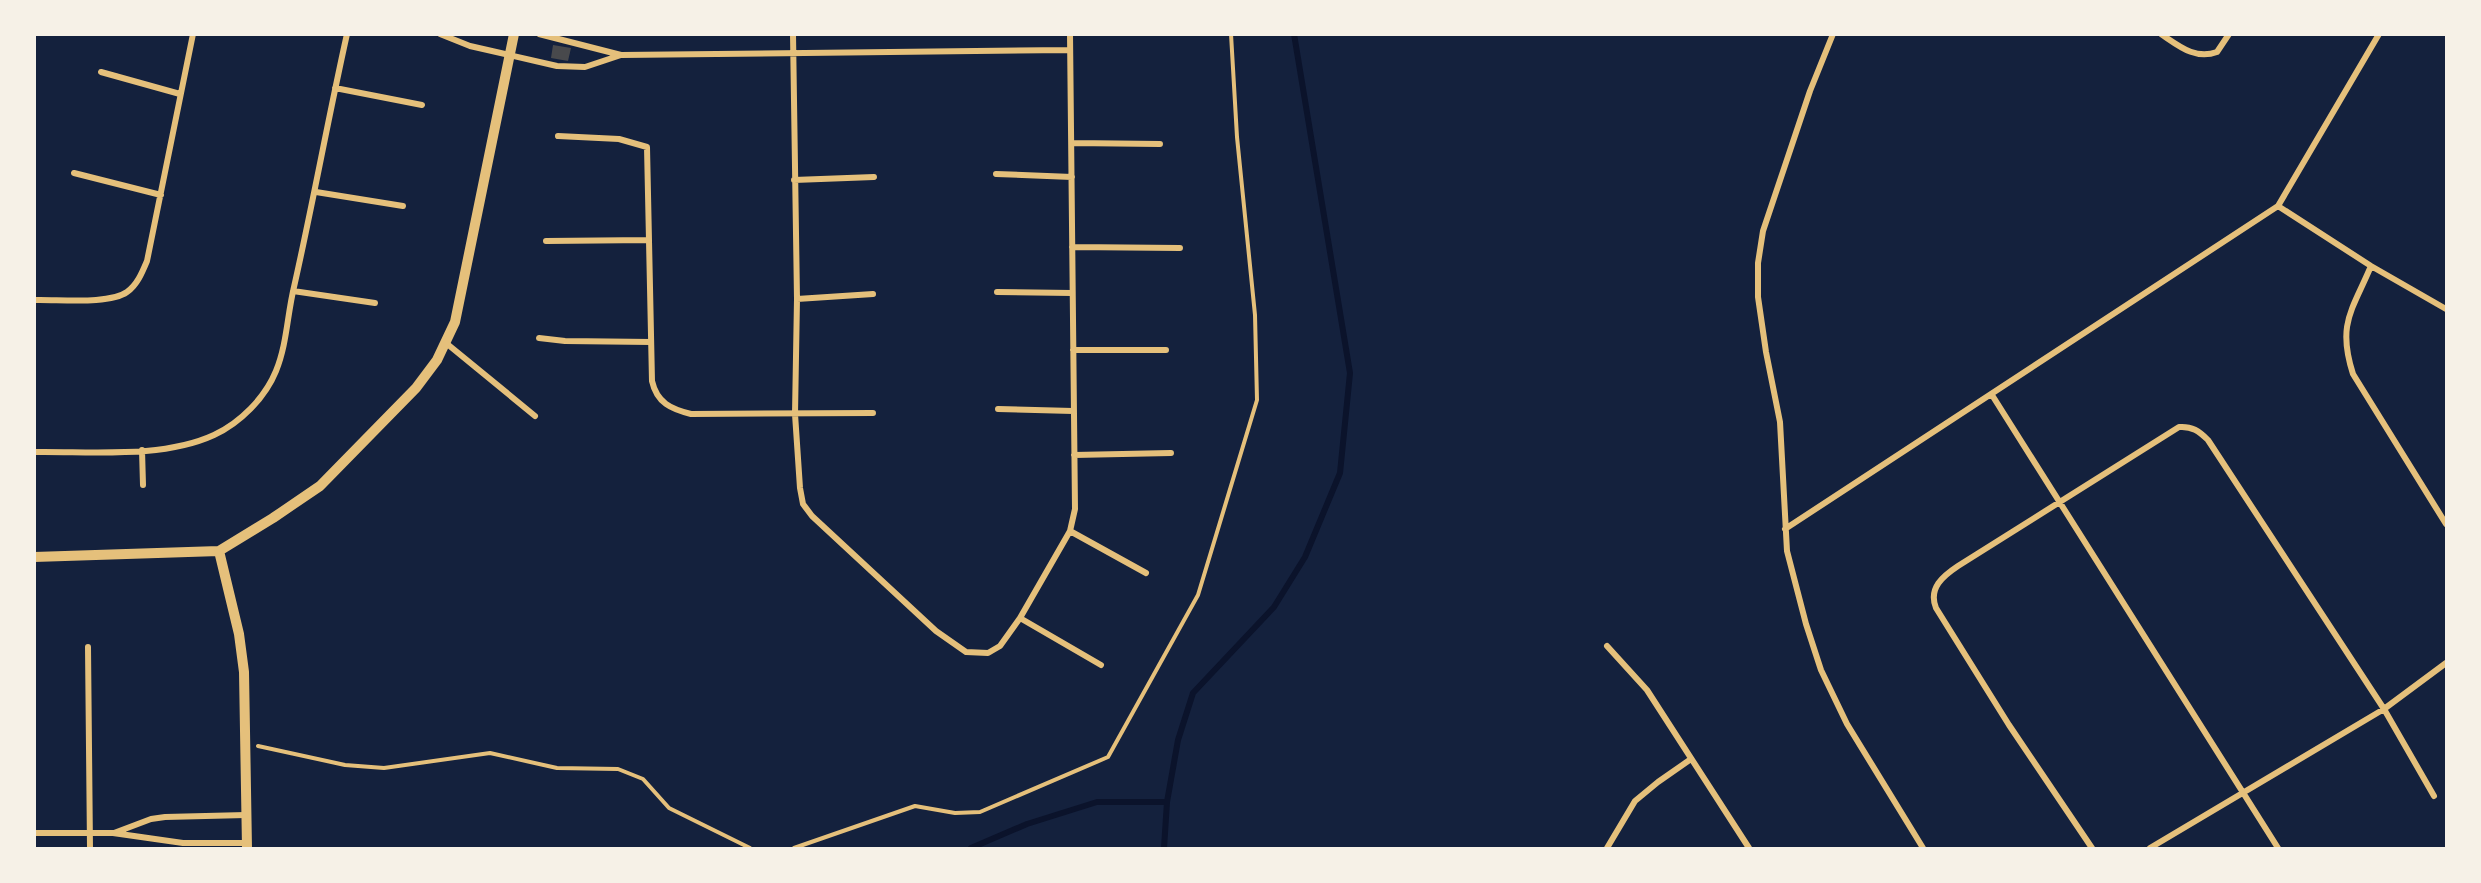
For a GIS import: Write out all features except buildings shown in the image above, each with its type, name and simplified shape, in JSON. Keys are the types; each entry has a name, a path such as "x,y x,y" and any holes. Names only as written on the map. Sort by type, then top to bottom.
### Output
{"street":[{"path":"34,300 114,298 127,292 138,280 147,261 193,34"},
{"path":"34,452 171,448 212,436 228,428 261,396 275,373 282,353 348,34"},
{"path":"440,34 470,46 557,66 576,68 621,55"},
{"path":"34,557 219,551 297,503 320,486 416,388 437,360 455,322 514,34"},
{"path":"539,34 621,55 793,55 1070,50"},
{"path":"793,34 797,299 795,414 803,504 812,516 936,631 966,652 994,652 1000,646 1020,618 1070,531 1075,509 1070,34"},
{"path":"1833,34 1762,231 1758,263 1758,297 1780,422 1787,551 1821,670 1847,724 1923,849"},
{"path":"2161,34 2187,51 2200,55 2217,52 2229,34"},
{"path":"1785,529 2278,206 2379,34"},
{"path":"101,72 180,94"},
{"path":"335,88 422,105"},
{"path":"558,136 619,139 647,147 654,390 665,405 691,414 873,413"},
{"path":"1072,143 1160,144"},
{"path":"74,173 161,195"},
{"path":"996,174 1072,177"},
{"path":"794,180 874,177"},
{"path":"316,192 403,206"},
{"path":"2278,206 2372,266 2446,309"},
{"path":"546,241 649,240"},
{"path":"1072,247 1180,248"},
{"path":"2372,266 2346,323 2346,351 2358,383 2446,524"},
{"path":"293,291 375,303"},
{"path":"997,292 1072,293"},
{"path":"797,299 873,294"},
{"path":"539,338 565,341 651,342"},
{"path":"446,343 535,416"},
{"path":"1073,350 1166,350"},
{"path":"1992,395 2278,849"},
{"path":"998,409 1073,411"},
{"path":"2092,849 2009,725 1933,600 1936,585 1947,574 2060,500 2179,427 2198,431 2208,440 2384,709 2434,796"},
{"path":"142,450 143,485"},
{"path":"1074,455 1171,453"},
{"path":"1070,531 1146,573"},
{"path":"34,833 113,833 183,843 247,846 244,672 239,634 219,551"},
{"path":"1020,618 1101,665"},
{"path":"1607,646 1647,690 1749,849"},
{"path":"88,647 90,849"},
{"path":"2150,849 2243,791 2384,709 2446,663"},
{"path":"1607,849 1635,801 1690,759"},
{"path":"113,833 151,819 165,817 246,815"}],"path":[{"path":"794,849 915,806 955,813 980,812 1108,758 1198,595 1257,400 1255,315 1237,137 1231,34"},
{"path":"245,744 345,765 384,768 490,753 557,768 618,769 643,779 669,808 750,849"}],"waterway":[{"path":"1164,848 1167,802 1178,740 1193,693 1274,607 1305,557 1340,473 1350,373 1294,34"},
{"path":"971,848 1027,824 1097,802 1167,802"}]}
